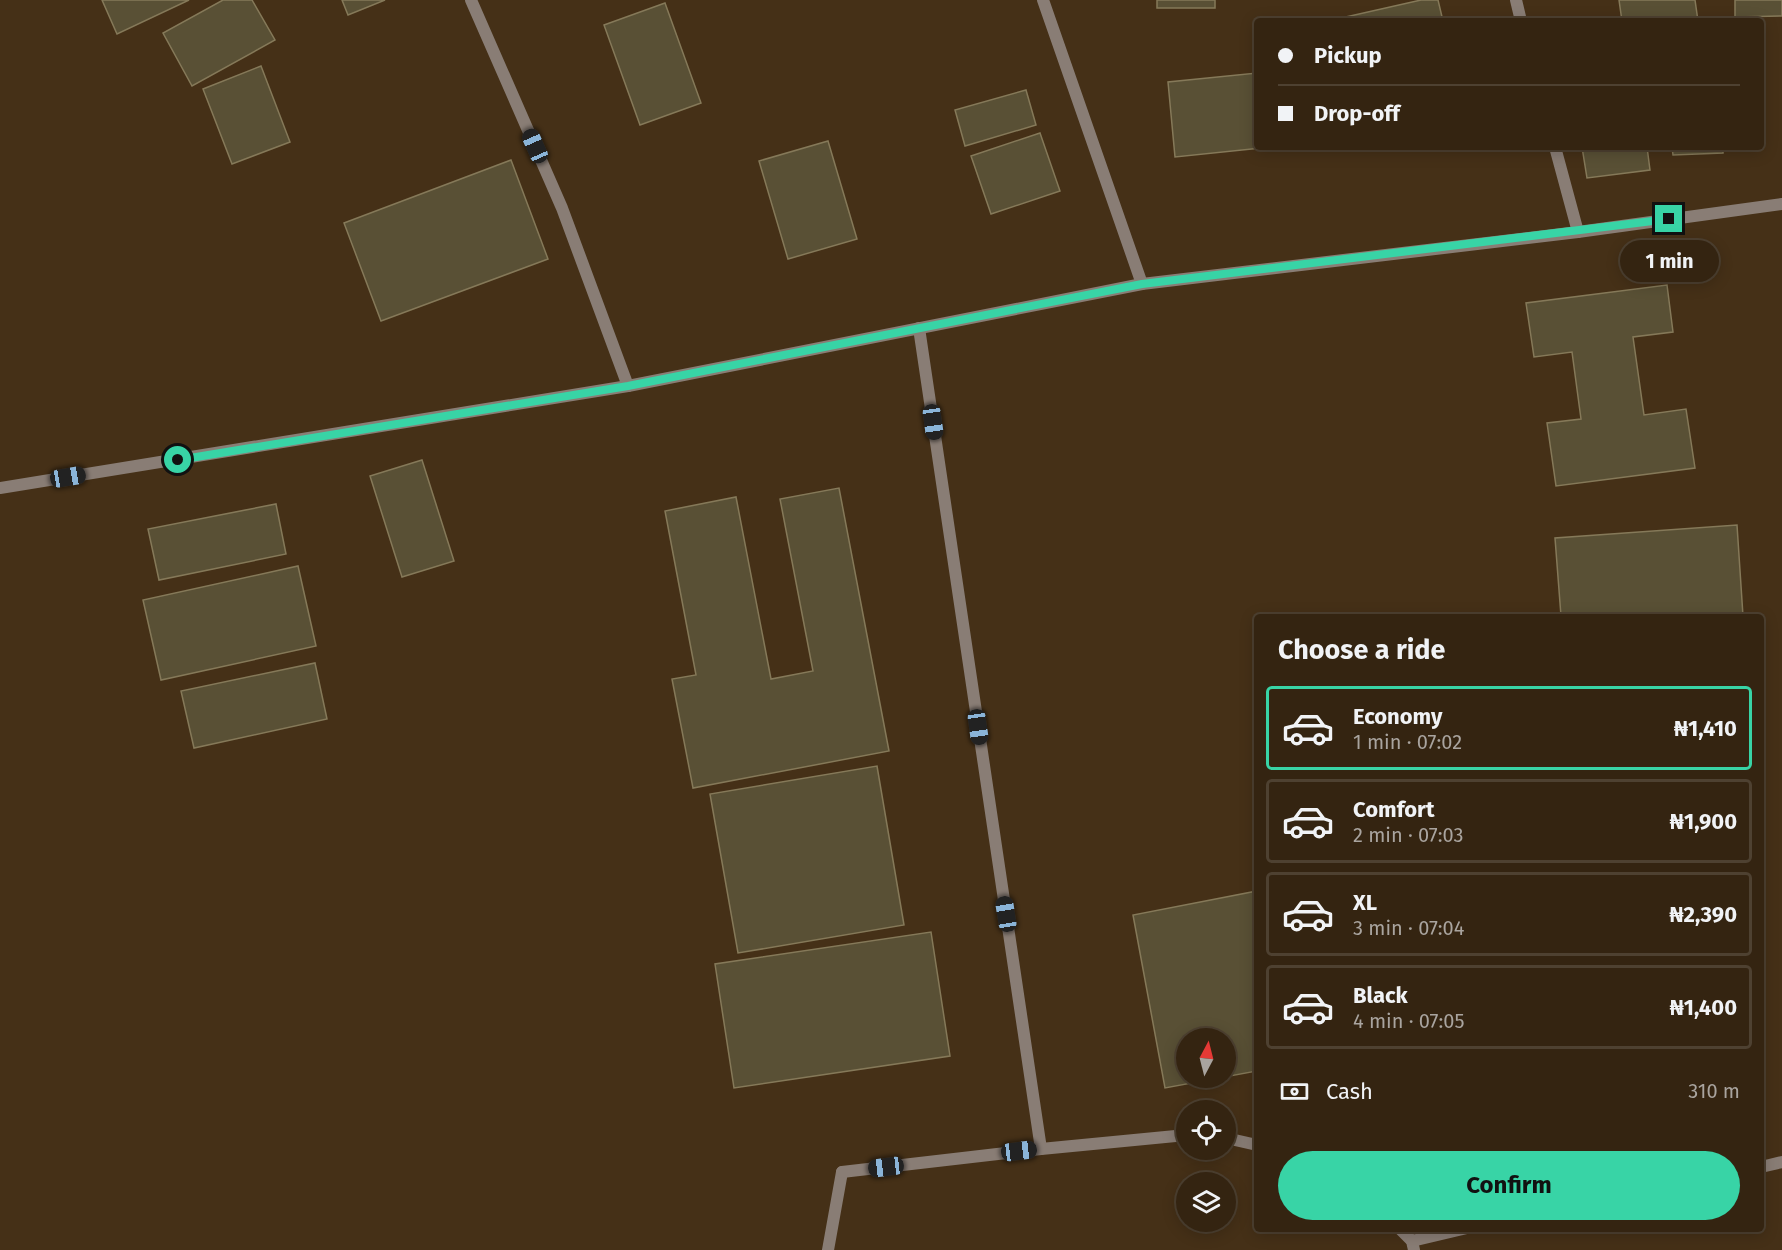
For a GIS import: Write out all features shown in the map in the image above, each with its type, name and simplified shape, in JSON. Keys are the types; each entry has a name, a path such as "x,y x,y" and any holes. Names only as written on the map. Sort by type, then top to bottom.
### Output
{"street":[{"path":"471,0 562,208 628,386"},
{"path":"1043,0 1142,284"},
{"path":"1515,0 1520,18"},
{"path":"1556,150 1578,232"},
{"path":"1,485 628,386 1142,284 1578,232 1782,204"},
{"path":"919,328 1041,1149"},
{"path":"828,1250 842,1172 1176,1136"},
{"path":"1236,1140 1254,1144"},
{"path":"1764,1166 1782,1162"},
{"path":"1402,1232 1413,1246 1455,1232"}],"building":[{"path":"102,0 189,0 117,34"},
{"path":"223,0 252,0 275,40 192,86 163,33"},
{"path":"342,0 385,0 348,15"},
{"path":"1157,0 1215,0 1215,8 1157,8"},
{"path":"1421,0 1438,0 1442,18 1341,18"},
{"path":"1619,0 1695,0 1698,18 1622,18"},
{"path":"1735,0 1782,0 1782,16 1735,17"},
{"path":"665,3 701,103 640,125 604,25"},
{"path":"261,66 290,142 232,164 203,89"},
{"path":"1254,73 1254,149 1175,157 1168,82"},
{"path":"1026,90 1036,125 965,146 955,110"},
{"path":"1040,133 1060,191 991,214 971,156"},
{"path":"828,141 857,239 788,259 759,161"},
{"path":"1582,150 1647,150 1650,170 1587,178"},
{"path":"1672,150 1723,150 1723,153 1673,155"},
{"path":"511,160 548,259 381,321 344,223"},
{"path":"1667,285 1673,332 1633,337 1644,415 1686,409 1695,468 1556,486 1547,423 1581,419 1572,352 1534,357 1526,303"},
{"path":"422,460 454,561 402,577 370,476"},
{"path":"839,488 889,751 693,788 672,679 696,675 665,511 736,497 771,679 813,671 780,499"},
{"path":"276,504 286,554 159,580 148,529"},
{"path":"1737,525 1743,614 1561,614 1555,538"},
{"path":"298,566 316,646 161,680 143,600"},
{"path":"315,663 327,719 194,748 181,691"},
{"path":"877,766 904,925 738,953 710,794"},
{"path":"1254,892 1254,1072 1236,1075 1236,1028 1176,1028 1176,1086 1165,1088 1133,915"},
{"path":"931,932 950,1056 734,1088 715,964"}],"route":[{"path":"178,460 628,386 1142,284 1669,219"}]}
